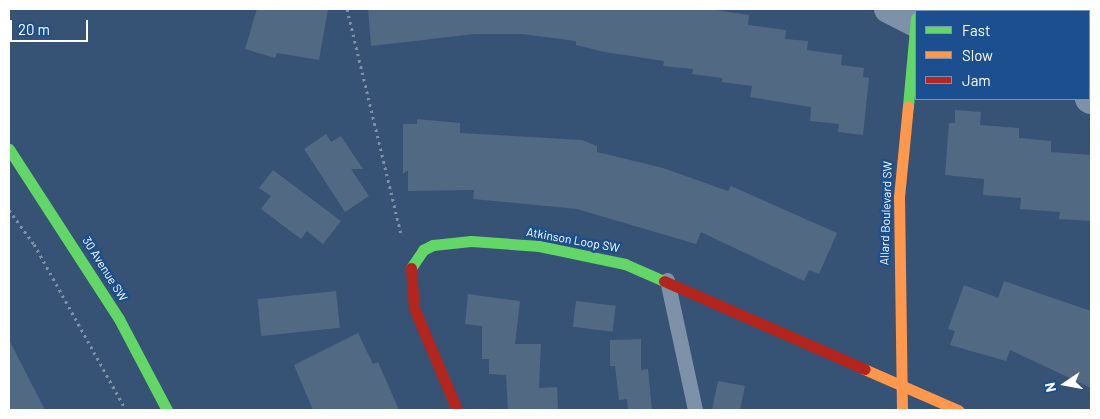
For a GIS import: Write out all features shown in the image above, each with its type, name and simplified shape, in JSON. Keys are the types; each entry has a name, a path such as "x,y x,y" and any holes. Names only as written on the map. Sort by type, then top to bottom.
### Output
{"street":[{"path":"888,9 915,16"},
{"name":"Allard Boulevard SW","path":"902,410 900,382 899,197 915,36"},
{"name":"30 Avenue SW","path":"9,150 120,319 167,410"},
{"name":"Atkinson Loop SW","path":"412,262 433,245 496,242 581,253 667,280 900,382 958,410"},
{"path":"412,262 410,294 457,410"}],"lane":[{"path":"667,280 695,410"}],"path":[{"path":"347,9 395,221 412,262"},
{"path":"9,210 39,253 126,410"}],"building":[{"path":"257,9 328,9 319,60 277,53 275,58 245,49"},
{"path":"368,9 708,9 749,15 748,25 786,30 785,39 808,41 807,50 842,55 841,65 864,68 863,77 869,78 863,135 838,132 839,124 810,121 811,107 750,97 752,86 722,82 722,78 692,74 693,69 663,66 664,61 604,52 576,45 576,41 522,34 475,34 371,46"},
{"path":"955,110 981,112 980,125 1019,128 1019,138 1051,141 1051,152 1091,155 1090,221 1059,219 1060,212 1020,209 1021,198 983,195 984,179 945,175 949,123 955,123"},
{"path":"417,119 460,123 460,133 582,140 597,146 597,152 663,168 728,191 731,186 837,233 819,274 809,270 804,281 701,232 696,244 577,209 473,199 474,190 408,191 408,170 403,174 403,124 417,124"},
{"path":"326,134 331,142 341,136 363,169 351,169 369,196 345,212 304,149"},
{"path":"273,170 341,221 323,244 307,231 301,239 261,209 271,196 259,188"},
{"path":"1004,281 1091,311 1091,388 1010,350 1006,361 950,345 955,331 948,329 964,285 998,298"},
{"path":"336,291 340,328 261,336 257,299"},
{"path":"468,294 520,301 515,344 541,344 539,388 557,387 558,410 508,410 506,375 489,374 489,359 482,359 482,326 465,324"},
{"path":"576,301 616,306 613,332 573,327"},
{"path":"358,333 373,364 378,362 399,410 313,410 294,365"},
{"path":"641,339 641,370 648,369 652,410 628,410 627,399 619,400 615,366 610,366 610,340"},
{"path":"9,340 45,410 9,410"},
{"path":"718,381 745,386 740,410 712,410"}],"traffic: fast":[{"path":"908,106 915,29"},
{"path":"9,149 119,319 167,410"},
{"path":"411,268 423,250 433,245 471,241 539,246 625,264 664,281"}],"traffic: slow":[{"path":"902,410 899,197 908,106"},
{"path":"864,369 958,410"}],"traffic: jam":[{"path":"411,268 414,308 457,410"},
{"path":"664,281 864,369"}]}
